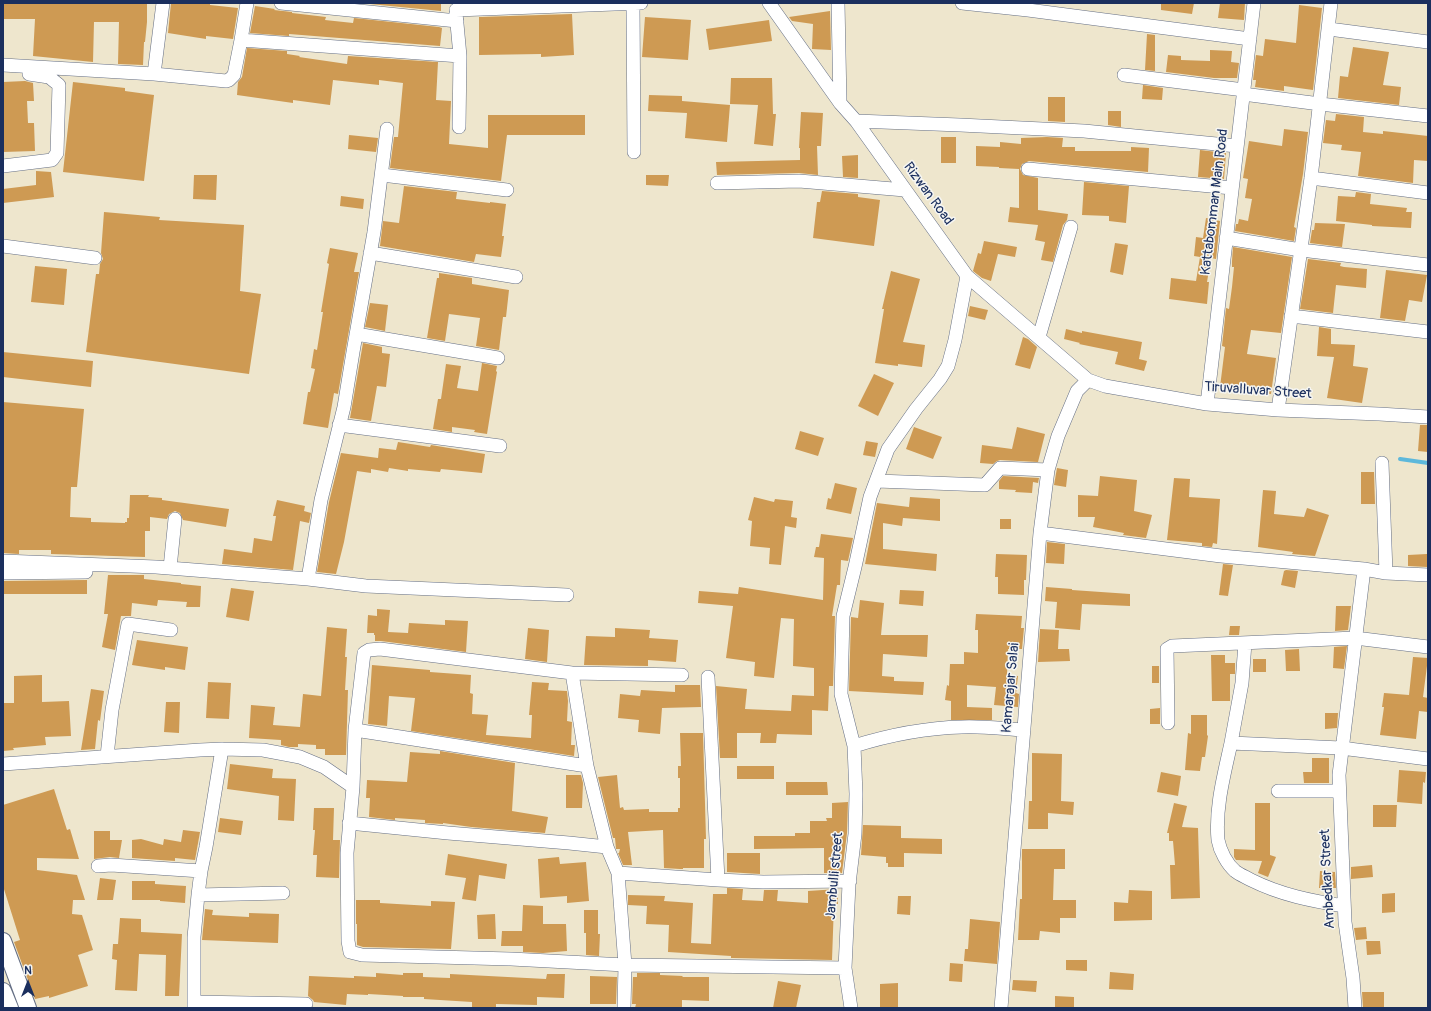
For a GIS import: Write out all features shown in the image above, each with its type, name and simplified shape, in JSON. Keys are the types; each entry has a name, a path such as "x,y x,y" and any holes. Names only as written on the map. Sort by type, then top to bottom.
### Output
{"main road":[{"path":"3,942 28,1008"},
{"path":"3,991 10,1008"}],"street":[{"path":"154,74 163,3"},
{"path":"3,65 154,74 222,81 229,80 234,75 247,3"},
{"path":"281,3 456,11 642,3"},
{"path":"633,3 634,152"},
{"name":"Rizwan Road","path":"769,3 840,103 856,121 967,276 1088,380"},
{"path":"838,3 840,103"},
{"path":"962,3 1250,38"},
{"name":"Kattabomman Main Road","path":"1207,404 1254,3"},
{"path":"1278,410 1311,178 1331,3"},
{"path":"456,11 460,56 459,127"},
{"path":"1329,29 1428,42"},
{"path":"241,40 460,56"},
{"path":"3,72 49,77 59,85 56,154 52,160 3,166"},
{"path":"1124,75 1320,104 1428,116"},
{"path":"856,121 960,124 1084,131 1237,146"},
{"path":"308,579 321,500 344,407 382,175 386,129"},
{"path":"1028,169 1232,188"},
{"path":"382,175 507,190"},
{"path":"1311,178 1428,193"},
{"path":"717,183 799,181 905,190"},
{"path":"1039,337 1071,227"},
{"path":"1226,238 1301,250 1428,265"},
{"path":"3,246 95,258"},
{"path":"370,254 516,277"},
{"name":"Jambulli street","path":"851,1008 845,968 850,881 855,834 856,794 854,746 841,694 843,616 856,567 870,497 888,449 916,409 940,380 948,366 955,340 967,276"},
{"path":"1291,316 1428,332"},
{"path":"356,334 498,358"},
{"name":"Tiruvalluvar Street","path":"1088,380 1105,386 1207,404 1278,410 1428,417"},
{"name":"Kamarajar Salai","path":"1001,1008 1040,533 1048,470 1058,436 1071,402 1077,391 1088,380"},
{"path":"339,425 500,446"},
{"path":"1382,462 1386,572"},
{"path":"876,481 985,485 1000,468 1048,470"},
{"path":"170,568 175,519"},
{"path":"1040,533 1220,556 1428,575"},
{"path":"3,561 170,568 308,579 366,586 567,595"},
{"name":"Ambedkar Street","path":"1355,1008 1353,978 1344,906 1339,791 1341,748 1364,568"},
{"path":"3,573 86,572"},
{"path":"107,756 112,710 128,624 171,630"},
{"path":"1168,723 1167,649 1169,646 1356,638 1428,647"},
{"path":"1245,643 1242,683 1220,798 1218,840 1222,851 1227,862 1237,873 1264,886 1297,898 1344,906"},
{"path":"682,675 572,673 380,649 369,650 364,653 355,730 347,853 348,941 350,952 362,956 511,959 624,965 845,968"},
{"path":"572,673 587,766 607,847 618,873 624,965 624,1008"},
{"path":"708,677 718,880"},
{"path":"854,746 880,738 924,730 964,727 1024,730"},
{"path":"355,730 587,766"},
{"path":"1230,744 1341,748 1428,759"},
{"path":"222,749 198,895 194,937 194,1005 306,1004"},
{"path":"3,764 222,749 263,750 300,757 324,767 352,787"},
{"path":"1278,791 1339,791"},
{"path":"349,823 448,834 607,847"},
{"path":"98,866 111,865 201,870"},
{"path":"618,873 763,882 850,881"},
{"path":"198,895 283,893"}],"building":[{"path":"3,3 147,3 147,22 143,65 118,64 119,22 94,22 93,62 33,56 35,19 3,19"},
{"path":"171,3 210,3 210,5 238,8 233,39 206,36 206,39 168,33"},
{"path":"360,3 441,3 441,11"},
{"path":"1161,3 1194,3 1192,14 1161,10"},
{"path":"1220,3 1245,3 1244,20 1218,18"},
{"path":"1299,5 1322,8 1313,90 1284,86 1284,91 1255,87 1256,80 1253,80 1256,55 1263,56 1265,39 1296,43"},
{"path":"255,6 292,13 326,17 325,20 353,23 354,18 439,27 442,28 440,46 289,34 289,36 250,33"},
{"path":"830,11 831,50 812,49 813,24 792,21 789,17"},
{"path":"572,14 574,55 541,57 541,54 479,55 479,17"},
{"path":"645,17 691,20 688,60 642,57"},
{"path":"769,20 772,41 709,50 706,29"},
{"path":"1147,34 1155,35 1155,71 1145,70"},
{"path":"1353,47 1389,52 1383,85 1401,87 1399,105 1338,98 1340,76 1348,77"},
{"path":"247,48 287,51 287,54 300,56 299,57 347,64 348,56 438,62 436,100 451,101 449,144 488,148 488,115 585,115 585,135 507,135 501,181 390,168 394,137 398,137 403,83 379,80 379,85 333,80 330,105 293,100 293,103 237,95 238,82 242,77"},
{"path":"1210,50 1232,51 1231,62 1239,63 1237,78 1214,78 1166,72 1168,55 1181,56 1181,60 1210,61"},
{"path":"731,78 772,78 773,114 776,114 773,146 754,144 758,105 730,104"},
{"path":"25,81 33,83 34,101 27,101 28,123 34,123 35,151 3,152 3,82"},
{"path":"73,82 125,88 125,91 154,95 144,181 63,172"},
{"path":"1143,85 1163,88 1162,100 1142,99"},
{"path":"649,95 682,96 682,101 730,105 727,142 685,138 687,113 648,111"},
{"path":"1048,97 1065,97 1065,122 1048,121"},
{"path":"1108,111 1121,111 1121,127 1108,125"},
{"path":"801,112 823,113 821,146 817,146 818,175 799,173 717,175 716,162 800,160 799,148"},
{"path":"1336,114 1364,117 1363,132 1383,134 1383,131 1428,136 1428,161 1414,160 1413,183 1358,176 1361,152 1341,150 1342,145 1323,143 1326,120 1335,121"},
{"path":"1284,129 1308,132 1294,227 1296,228 1294,241 1235,231 1236,224 1238,224 1239,219 1248,221 1252,199 1245,198 1248,179 1243,178 1249,141 1282,146"},
{"path":"349,135 378,138 376,152 348,149"},
{"path":"941,137 956,137 956,163 941,163"},
{"path":"1021,138 1063,138 1062,147 1075,147 1075,151 1131,151 1131,147 1149,148 1148,172 1029,161 1022,164 1020,169 1023,175 1038,178 1038,210 1068,214 1067,220 1063,225 1053,262 1041,260 1045,242 1035,240 1038,225 1008,222 1010,207 1019,208 1019,169 976,166 976,146 1000,147 1000,142 1021,144"},
{"path":"1200,150 1226,153 1224,179 1198,177"},
{"path":"858,155 858,178 843,177 842,156"},
{"path":"36,171 51,172 54,197 3,203 3,189 36,185"},
{"path":"194,175 217,175 216,200 193,199"},
{"path":"646,175 669,175 668,186 646,185"},
{"path":"1084,182 1129,186 1126,223 1109,221 1109,216 1082,215"},
{"path":"404,186 457,192 456,199 506,204 501,257 476,254 474,262 380,246 383,221 399,223"},
{"path":"822,191 858,194 858,197 880,200 874,246 813,238 817,202 820,202"},
{"path":"1356,192 1371,194 1370,204 1407,208 1406,212 1412,212 1411,228 1372,226 1336,221 1338,196 1355,197"},
{"path":"341,196 364,199 363,209 340,206"},
{"path":"104,212 160,217 159,220 244,225 240,291 261,294 249,374 86,352 96,274 99,274 100,264 103,259 101,253"},
{"path":"1206,218 1220,221 1216,259 1211,258 1207,282 1209,282 1207,304 1169,299 1171,278 1196,281 1200,257 1194,256 1196,237 1203,238"},
{"path":"1315,223 1345,224 1342,247 1310,243 1312,230 1314,230"},
{"path":"984,241 1017,247 1015,257 998,254 991,281 982,278 973,271 978,253 981,254"},
{"path":"1115,243 1128,245 1123,275 1110,272"},
{"path":"1233,247 1292,257 1281,333 1251,330 1247,354 1276,358 1271,394 1220,387 1225,347 1222,346 1226,308 1229,309 1234,267 1232,267"},
{"path":"330,248 358,253 354,272 359,272 338,394 334,393 328,428 303,424 308,392 310,392 315,369 311,368 314,349 317,350"},
{"path":"1308,259 1341,263 1340,266 1344,267 1367,269 1366,288 1336,285 1333,313 1300,309"},
{"path":"35,266 67,269 64,305 31,302"},
{"path":"1386,270 1427,275 1422,302 1409,300 1405,321 1380,318"},
{"path":"891,271 920,279 903,342 925,345 922,367 875,363 884,309 882,309"},
{"path":"439,273 472,278 472,284 509,290 506,317 503,317 499,350 476,346 480,318 449,314 445,341 427,338"},
{"path":"370,303 388,305 385,331 365,327"},
{"path":"970,306 988,310 985,320 968,316"},
{"path":"1319,327 1331,329 1331,344 1355,345 1353,366 1368,368 1362,403 1327,398 1334,357 1317,356"},
{"path":"1066,329 1082,333 1082,331 1142,342 1139,359 1147,361 1144,371 1115,364 1118,352 1079,344 1080,343 1064,339"},
{"path":"1023,337 1028,339 1037,347 1030,369 1015,365"},
{"path":"363,343 382,347 382,353 390,354 386,387 377,386 371,421 350,418"},
{"path":"3,352 93,361 91,387 3,377"},
{"path":"482,363 497,366 487,434 474,432 475,430 452,427 452,432 433,429 438,399 441,399 446,364 461,366 457,388 478,391"},
{"path":"874,374 894,383 878,416 858,406"},
{"path":"3,402 84,409 77,487 71,487 70,517 91,518 91,522 125,523 127,522 127,518 129,518 130,495 149,495 148,497 162,498 162,500 229,509 226,527 183,520 180,513 175,511 169,514 167,519 150,517 150,531 145,531 145,557 51,554 51,550 19,550 19,554 3,553"},
{"path":"1420,425 1428,425 1428,452 1418,451"},
{"path":"914,427 942,437 933,459 906,449"},
{"path":"1017,427 1045,434 1038,462 1000,460 993,464 980,463 982,445 1012,449"},
{"path":"800,431 824,438 818,456 795,449"},
{"path":"866,441 878,443 875,457 863,455"},
{"path":"398,442 430,447 431,445 485,454 482,473 441,469 440,472 408,469 408,471 389,468 388,472 371,469 371,473 357,471 344,542 336,574 317,572 329,502 341,453 378,458 379,448 396,450"},
{"path":"1057,468 1068,470 1066,487 1054,485"},
{"path":"1361,472 1374,472 1375,504 1361,504"},
{"path":"1003,476 1039,478 1038,483 1033,482 1032,493 999,489 999,481"},
{"path":"1100,476 1137,480 1134,511 1152,515 1146,538 1123,535 1124,533 1093,527 1095,517 1078,517 1078,495 1098,496"},
{"path":"1174,478 1190,479 1189,497 1220,499 1217,544 1213,543 1212,547 1202,546 1202,543 1167,540"},
{"path":"835,483 857,488 851,514 826,509 828,498 831,499"},
{"path":"1263,490 1276,491 1274,514 1304,517 1307,508 1329,515 1315,556 1292,554 1293,552 1258,547"},
{"path":"754,497 774,502 775,499 793,501 791,517 797,518 796,528 785,526 781,565 769,564 770,548 750,546 752,521 748,520"},
{"path":"910,497 940,499 940,521 903,518 902,526 883,523 883,549 937,554 936,571 865,564 877,503 909,507"},
{"path":"277,500 305,506 304,511 311,513 309,523 300,521 293,570 222,564 224,549 252,553 254,538 272,541 276,516 273,516"},
{"path":"1000,519 1011,519 1011,529 1000,529"},
{"path":"821,534 853,538 848,561 841,560 840,585 837,585 832,616 835,616 833,686 829,686 828,711 812,710 812,735 777,734 776,743 760,743 761,733 737,733 737,758 720,758 716,686 747,689 745,709 791,711 792,695 814,696 814,668 793,666 794,619 781,618 774,678 754,676 755,662 726,658 733,606 698,603 699,591 738,594 739,587 823,600 824,558 814,557 816,547 819,547"},
{"path":"1047,542 1065,544 1064,564 1046,563"},
{"path":"996,554 1027,555 1024,595 998,594 998,577 995,577"},
{"path":"1427,554 1427,567 1408,566 1408,555"},
{"path":"1223,564 1233,565 1228,596 1219,595"},
{"path":"1284,571 1298,571 1295,588 1281,585"},
{"path":"108,575 144,575 144,579 201,586 200,607 186,607 187,602 158,600 157,606 132,603 131,616 121,616 115,650 102,647 108,614 104,614"},
{"path":"87,580 87,594 3,594 3,581"},
{"path":"1046,587 1130,594 1130,606 1082,604 1080,630 1055,628 1057,602 1045,601"},
{"path":"231,588 254,591 249,621 226,617"},
{"path":"900,590 924,591 923,606 899,604"},
{"path":"860,600 884,603 881,635 928,635 927,657 883,654 882,676 894,677 894,681 924,682 923,695 849,691 851,617 858,618"},
{"path":"1336,606 1351,606 1348,630 1335,631"},
{"path":"377,609 390,610 388,632 408,633 409,623 445,625 445,620 468,621 466,652 375,641 374,633 367,633 368,615 377,616"},
{"path":"976,614 1022,616 1021,628 1024,628 1022,649 1008,649 1007,675 1018,676 1016,693 1019,694 1018,707 994,705 996,687 967,685 967,707 992,708 992,720 951,720 951,701 945,700 947,685 949,686 950,664 964,664 964,652 978,653 978,630 975,630"},
{"path":"1230,626 1240,626 1239,635 1229,635"},
{"path":"327,627 347,629 345,657 347,657 345,690 348,690 346,755 325,755 325,749 316,749 316,745 298,744 298,747 289,747 281,745 281,740 249,738 251,705 275,707 273,725 300,727 303,694 321,696"},
{"path":"528,628 549,630 547,662 525,659"},
{"path":"615,628 650,630 649,638 678,640 676,662 648,660 648,666 584,665 586,636 615,637"},
{"path":"1040,629 1059,630 1058,649 1069,649 1070,661 1038,662"},
{"path":"137,640 188,647 185,670 165,667 165,670 132,665"},
{"path":"1347,646 1344,669 1333,668 1334,647"},
{"path":"1299,649 1300,671 1286,671 1285,650"},
{"path":"1211,655 1225,655 1225,663 1235,663 1235,674 1230,674 1230,701 1212,701"},
{"path":"1413,657 1428,658 1423,697 1428,698 1428,712 1419,711 1416,739 1380,735 1384,707 1382,707 1384,693 1409,695"},
{"path":"1253,659 1266,659 1266,672 1253,672"},
{"path":"372,665 471,675 470,693 473,694 472,714 488,715 486,735 531,738 532,715 529,715 532,682 549,683 548,690 567,691 567,721 572,722 571,745 575,745 574,756 411,731 415,698 389,696 387,726 368,724"},
{"path":"1152,666 1159,666 1159,683 1152,683"},
{"path":"42,675 42,702 69,701 71,736 45,737 46,745 13,748 14,750 3,751 3,703 14,703 14,676"},
{"path":"208,682 231,683 229,719 206,718"},
{"path":"675,685 700,685 701,707 662,708 660,734 638,732 639,720 618,718 620,694 640,696 641,690 675,692"},
{"path":"91,689 104,691 100,721 98,720 95,749 81,750"},
{"path":"166,702 180,702 179,733 164,732"},
{"path":"1160,708 1160,724 1150,724 1150,709"},
{"path":"1325,713 1338,713 1337,728 1325,729"},
{"path":"1191,715 1207,715 1208,736 1205,757 1202,757 1200,771 1185,770 1188,733 1191,734"},
{"path":"680,733 703,733 706,839 704,839 704,868 664,868 663,830 628,832 632,865 623,865 618,853 620,849 616,849 615,838 613,838 598,777 617,775 620,808 623,807 624,810 649,809 649,812 678,812 678,808 680,808 680,778 678,778 678,766 681,766"},
{"path":"440,751 515,763 512,811 548,817 545,833 471,827 443,823 425,823 425,820 395,818 395,820 369,817 370,798 366,798 367,780 407,782 410,752 440,754"},
{"path":"1032,753 1062,754 1061,801 1074,802 1073,815 1048,813 1048,829 1028,829 1029,801 1032,801"},
{"path":"1312,758 1329,758 1329,783 1304,783 1303,772 1312,772"},
{"path":"230,764 273,769 272,778 296,779 294,821 278,820 279,796 227,789"},
{"path":"737,766 774,766 774,779 737,779"},
{"path":"1399,770 1426,772 1425,783 1423,782 1422,804 1397,802"},
{"path":"1161,772 1181,776 1178,796 1157,792"},
{"path":"566,775 581,775 583,783 582,808 566,808"},
{"path":"786,782 827,782 828,795 786,795"},
{"path":"54,789 67,830 70,829 79,859 37,858 37,870 77,875 85,900 73,900 72,914 82,915 93,950 78,955 88,986 49,998 49,996 35,999 14,942 20,940 3,886 3,805"},
{"path":"848,802 847,833 842,873 824,873 824,848 754,849 754,836 795,836 795,833 810,833 810,821 827,821 826,818 832,818 832,803"},
{"path":"1174,803 1187,806 1182,827 1198,828 1200,898 1171,899 1170,865 1175,865 1173,841 1169,841 1169,833 1167,833"},
{"path":"1255,803 1270,803 1270,855 1276,857 1268,877 1258,873 1262,861 1236,860 1234,857 1234,849 1255,850"},
{"path":"1373,805 1397,805 1396,827 1373,827"},
{"path":"314,808 334,808 333,840 340,840 339,878 316,877 317,855 313,855 315,830 313,830"},
{"path":"220,818 243,821 241,835 218,832"},
{"path":"863,825 901,826 901,838 942,839 942,854 904,853 904,867 888,867 886,857 861,855"},
{"path":"183,830 200,832 195,860 175,858 175,861 132,858 132,840 141,839 163,845 164,839 181,842"},
{"path":"94,831 110,831 110,840 122,840 119,858 110,857 94,859"},
{"path":"1022,849 1065,849 1065,869 1054,869 1053,900 1076,900 1076,918 1060,918 1060,933 1040,931 1039,940 1018,940 1020,899 1022,899"},
{"path":"727,853 760,853 760,874 727,872"},
{"path":"448,854 507,864 505,879 479,875 476,901 462,899 466,878 445,875"},
{"path":"559,857 560,864 586,862 589,901 567,903 567,896 540,898 538,859"},
{"path":"1372,865 1373,877 1351,879 1351,867"},
{"path":"1320,871 1335,872 1336,888 1319,888"},
{"path":"100,878 116,880 113,900 97,900"},
{"path":"132,881 155,881 155,884 186,886 185,903 160,900 132,900"},
{"path":"727,888 743,889 742,900 763,901 764,890 778,890 777,901 808,903 808,891 838,889 838,904 834,904 832,960 731,958 731,956 668,952 669,925 646,924 647,906 628,905 628,895 665,896 664,901 693,903 691,943 711,944 713,894 727,894"},
{"path":"1129,890 1152,891 1152,920 1114,921 1114,902 1128,903"},
{"path":"1395,893 1395,912 1382,913 1382,894"},
{"path":"898,896 911,896 910,915 897,914"},
{"path":"356,900 380,900 380,903 431,906 431,901 455,902 451,949 363,947 357,945"},
{"path":"523,905 543,906 543,924 566,924 567,951 543,953 523,952 523,946 501,946 502,931 522,931"},
{"path":"205,909 213,910 212,915 249,917 249,913 279,914 278,943 202,940"},
{"path":"584,910 598,910 598,934 600,934 599,956 586,955"},
{"path":"495,914 496,939 478,939 477,915"},
{"path":"120,918 141,919 141,932 182,934 179,996 165,996 166,955 139,954 137,991 115,990 117,960 112,959 113,944 118,944"},
{"path":"970,919 1000,922 997,964 964,961 965,949 968,949"},
{"path":"1366,927 1367,939 1356,940 1354,928"},
{"path":"1366,941 1380,941 1381,954 1367,955"},
{"path":"1066,960 1087,960 1087,971 1066,970"},
{"path":"950,963 963,964 962,982 949,981"},
{"path":"1110,972 1134,974 1133,990 1109,989"},
{"path":"376,973 403,975 403,973 423,973 423,977 450,978 450,974 546,979 547,974 565,974 564,998 537,997 537,1005 496,1004 496,1008 472,1008 472,1002 424,999 424,997 347,994 346,1005 314,1002 308,996 309,976 354,978 354,976 376,977"},
{"path":"637,973 660,973 660,975 683,976 682,977 709,977 709,1001 682,1000 682,1008 635,1008 636,1004 632,1004 633,977 637,977"},
{"path":"590,976 617,977 616,1004 590,1004"},
{"path":"1013,980 1037,981 1036,992 1012,990"},
{"path":"778,981 801,985 796,1008 773,1008"},
{"path":"898,983 898,1008 880,1008 880,984"},
{"path":"1362,992 1384,992 1384,1007 1363,1007"},
{"path":"1055,996 1074,997 1074,1008 1055,1008"}],"waterway":[{"path":"1400,459 1428,463"}]}
